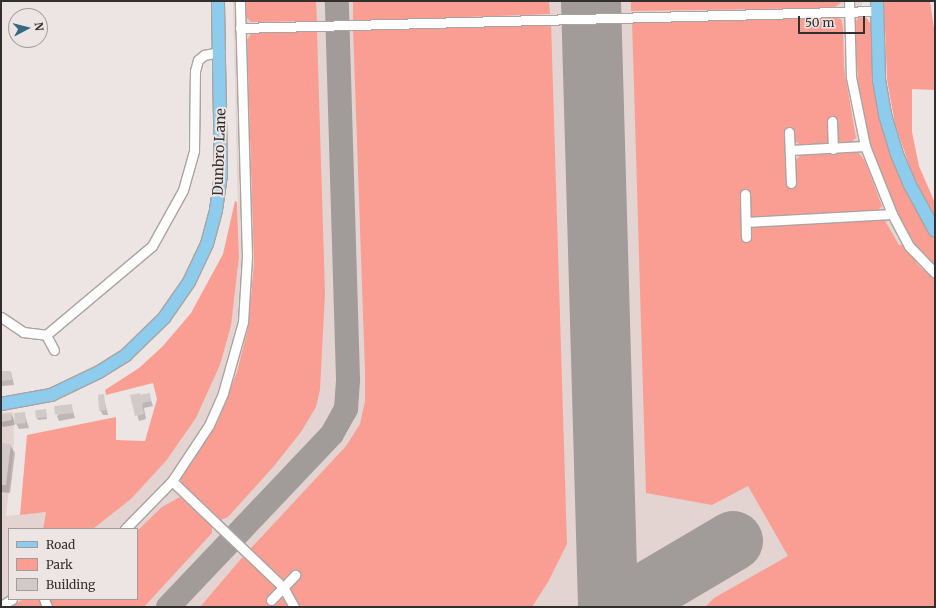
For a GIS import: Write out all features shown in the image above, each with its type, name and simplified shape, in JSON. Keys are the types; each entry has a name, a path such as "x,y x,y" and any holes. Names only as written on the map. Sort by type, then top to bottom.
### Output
{"main road":[{"name":"Dunbro Lane","path":"1,404 51,395 100,372 126,355 164,318 189,282 208,244 216,210 221,176 218,1"},
{"path":"877,6 879,80 885,116 896,152 910,185 935,231"}],"lane":[{"path":"126,528 172,481 205,431 223,393 243,322 247,257 240,1"},
{"path":"849,1 852,77 865,146 892,214 909,246 935,273"},
{"path":"240,28 849,12 877,6"},
{"path":"1,317 23,332 46,335 152,246 184,190 194,151 195,71 198,60 204,55 220,52"},
{"path":"832,121 833,149"},
{"path":"789,132 791,183"},
{"path":"790,150 833,149 865,146"},
{"path":"745,194 746,236"},
{"path":"746,222 892,214"},
{"path":"46,335 54,350"},
{"path":"172,481 283,587 294,607"},
{"path":"270,600 296,575"},
{"path":"1,606 10,600"}],"shaded area":[{"path":"233,1 862,1 862,32 872,125 935,256 935,607 1,607 1,413 13,412 14,444 6,516 46,512 43,528 8,528 8,600 138,600 138,528 94,528 131,499 166,461 196,418 220,365 231,326 239,257"}],"green space":[{"path":"245,1 316,1 317,21 251,22 245,16"},
{"path":"353,1 549,1 550,14 353,21"},
{"path":"631,1 843,1 834,8 631,11"},
{"path":"884,1 930,1 935,35 935,86 934,90 912,89 912,132 919,166 935,203 935,218 912,173 895,124 887,80"},
{"path":"830,16 841,19 843,27 844,68 856,138 850,143 829,142 828,144 802,146 793,140 794,161 803,153 858,152 865,161 882,206 875,213 754,218 750,216 747,195 740,195 742,237 754,224 884,219 899,245 904,245 918,265 935,280 935,607 705,607 714,598 788,556 748,486 712,505 646,493 632,20"},
{"path":"859,17 867,18 871,25 874,75 885,135 898,173 935,241 935,267 920,252 899,217 881,179 870,146 858,83 855,22"},
{"path":"551,22 567,544 548,582 532,607 200,607 240,560 346,446 360,424 365,401 365,372 353,28"},
{"path":"317,30 325,293 320,390 316,407 301,432 274,466 228,517 221,520 182,485 181,479 218,420 237,372 248,328 254,263 247,40 252,32 256,31"},
{"path":"235,201 237,202 239,257 231,326 220,365 196,418 166,461 131,499 94,528 43,528 46,512 20,515 27,435 116,417 116,440 145,441 157,399 153,383 106,395 105,390 139,368 163,346 191,313 223,254"},
{"path":"180,497 212,526 212,533 144,607 10,607 22,600 138,600 138,530 162,507"}],"building":[{"path":"1,371 11,371 12,380 1,381"},
{"path":"140,393 140,395 150,393 151,401 142,403 144,414 135,416 130,395"},
{"path":"104,394 106,410 99,411 98,395"},
{"path":"72,404 73,413 55,415 54,406"},
{"path":"46,409 47,417 36,418 35,410"},
{"path":"25,412 26,423 15,424 14,413"},
{"path":"11,413 12,420 1,422 1,414"},
{"path":"1,443 11,444 6,485 1,485"}],"taxiway":[{"path":"168,607 332,434 346,409 348,379 337,1"}],"runway":[{"path":"591,1 608,607"},
{"path":"621,607 733,541"}]}
